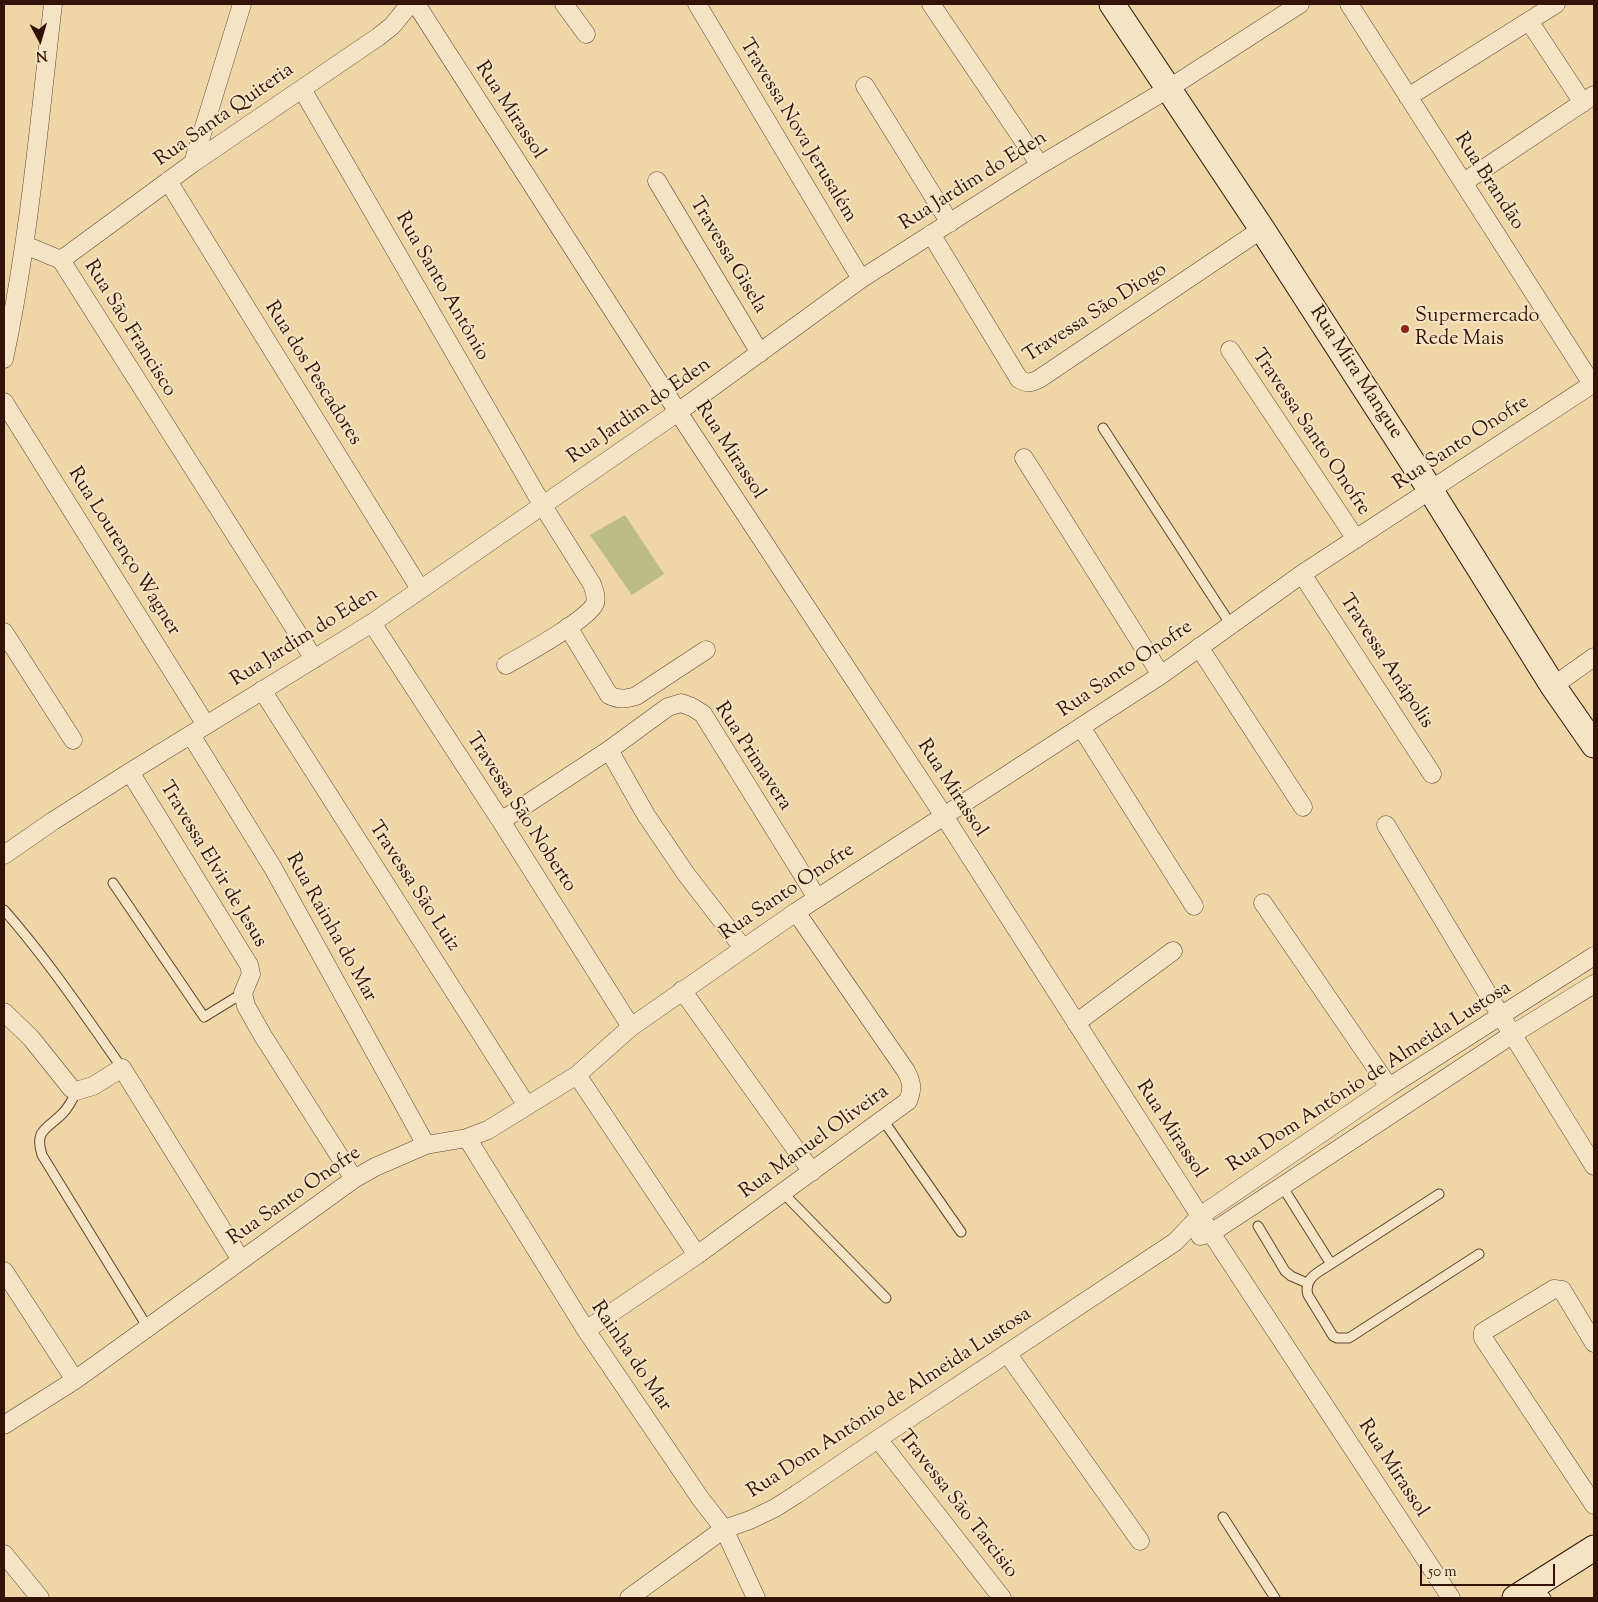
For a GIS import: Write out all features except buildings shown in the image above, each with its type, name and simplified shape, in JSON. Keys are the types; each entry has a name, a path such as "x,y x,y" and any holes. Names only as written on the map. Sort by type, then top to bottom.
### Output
{"main road":[{"name":"Rua Mira Mangue","path":"1112,4 1262,229 1431,491 1553,686 1594,745"},
{"path":"1514,1598 1541,1591 1594,1548"}],"street":[{"path":"4,359 31,204 53,4"},
{"path":"193,162 242,4"},
{"name":"Rua Santa Quiteria","path":"60,260 193,162 378,37 392,26 410,4"},
{"name":"Rua Mirassol","path":"416,4 678,412 944,816 1211,1233 1451,1598"},
{"path":"564,4 586,34"},
{"path":"931,4 1040,165"},
{"name":"Rua Jardim do Eden","path":"4,855 130,772 372,623 678,412 861,279 1040,165 1168,89 1300,4"},
{"name":"Rua Brandão","path":"1349,4 1593,383"},
{"path":"1408,97 1556,4"},
{"name":"Travessa Nova Jerusalém","path":"703,6 861,279"},
{"path":"1464,182 1588,99 1530,21"},
{"path":"866,86 950,223"},
{"name":"Rua Santo Antônio","path":"302,89 543,506 592,584 596,594 595,604 591,611 506,665"},
{"name":"Rua dos Pescadores","path":"168,181 420,589"},
{"name":"Travessa Gisela","path":"657,181 760,353"},
{"name":"Travessa São Diogo","path":"931,234 1019,379 1026,383 1032,383 1262,229"},
{"name":"Rua São Francisco","path":"25,245 60,260 314,659"},
{"name":"Travessa Santo Onofre","path":"1230,350 1356,539"},
{"name":"Rua Santo Onofre","path":"4,1425 76,1380 354,1179 375,1167 426,1145 467,1138 488,1130 577,1075 631,1026 743,948 1161,675 1302,574 1593,383"},
{"name":"Rua Lourenço Wagner","path":"4,402 206,725"},
{"path":"1024,458 1161,675"},
{"name":"Travessa Anápolis","path":"1302,574 1432,774"},
{"name":"Travessa São Noberto","path":"372,623 631,1026"},
{"path":"568,627 609,695 617,699 636,696 706,650"},
{"path":"4,632 73,740"},
{"path":"1200,647 1303,807"},
{"path":"1553,686 1594,657"},
{"name":"Travessa São Luiz","path":"262,690 527,1106"},
{"name":"Rua Primavera","path":"500,820 609,750 668,708 682,703 702,714 817,898"},
{"path":"1081,727 1194,906"},
{"name":"Rua Rainha do Mar","path":"191,735 273,868 426,1145"},
{"path":"609,750 646,814 686,874 743,948"},
{"name":"Travessa Elvir de Jesus","path":"130,772 249,965 251,974 243,993"},
{"path":"1386,825 1594,1166"},
{"path":"1263,903 1389,1087"},
{"name":"Rua Manuel Oliveira","path":"586,1330 697,1255 908,1101 912,1091 911,1080 906,1071 796,912"},
{"path":"1076,1023 1173,951"},
{"name":"Rua Dom Antônio de Almeida Lustosa","path":"629,1598 724,1529 750,1520 775,1508 1175,1242 1200,1216 1389,1087 1593,960"},
{"name":"Rua Dom Antônio de Almeida Lustosa","path":"1175,1242 1211,1233 1513,1034 1594,984"},
{"path":"682,990 812,1172"},
{"path":"243,993 246,1006 263,1036 354,1179"},
{"path":"4,1012 31,1038 71,1088 76,1090 93,1086 122,1068 241,1260"},
{"path":"577,1075 697,1255"},
{"name":"Rainha do Mar","path":"467,1138 586,1330 700,1498 724,1529 756,1598"},
{"path":"4,1271 76,1380"},
{"path":"1594,1342 1562,1290 1554,1289 1483,1332 1483,1338 1594,1505"},
{"path":"1007,1353 1140,1541"},
{"name":"Travessa São Tarcisio","path":"878,1439 1002,1598"},
{"path":"4,1554 40,1598"}],"lane":[{"path":"1103,428 1231,625"},
{"path":"113,883 204,1018 243,993"},
{"path":"4,910 66,988 122,1068"},
{"path":"76,1090 71,1104 40,1133 39,1140 42,1155 148,1328"},
{"path":"882,1120 961,1232"},
{"path":"1282,1186 1331,1264"},
{"path":"783,1193 886,1298"},
{"path":"1438,1194 1331,1264 1307,1283 1308,1294 1333,1336 1349,1338 1479,1254"},
{"path":"1258,1226 1286,1271 1307,1283"},
{"path":"1223,1517 1275,1598"}],"green space":[{"path":"625,515 664,574 632,595 590,535"}],"place":[{"name":"Supermercado Rede Mais","path":"1405,329"}]}
